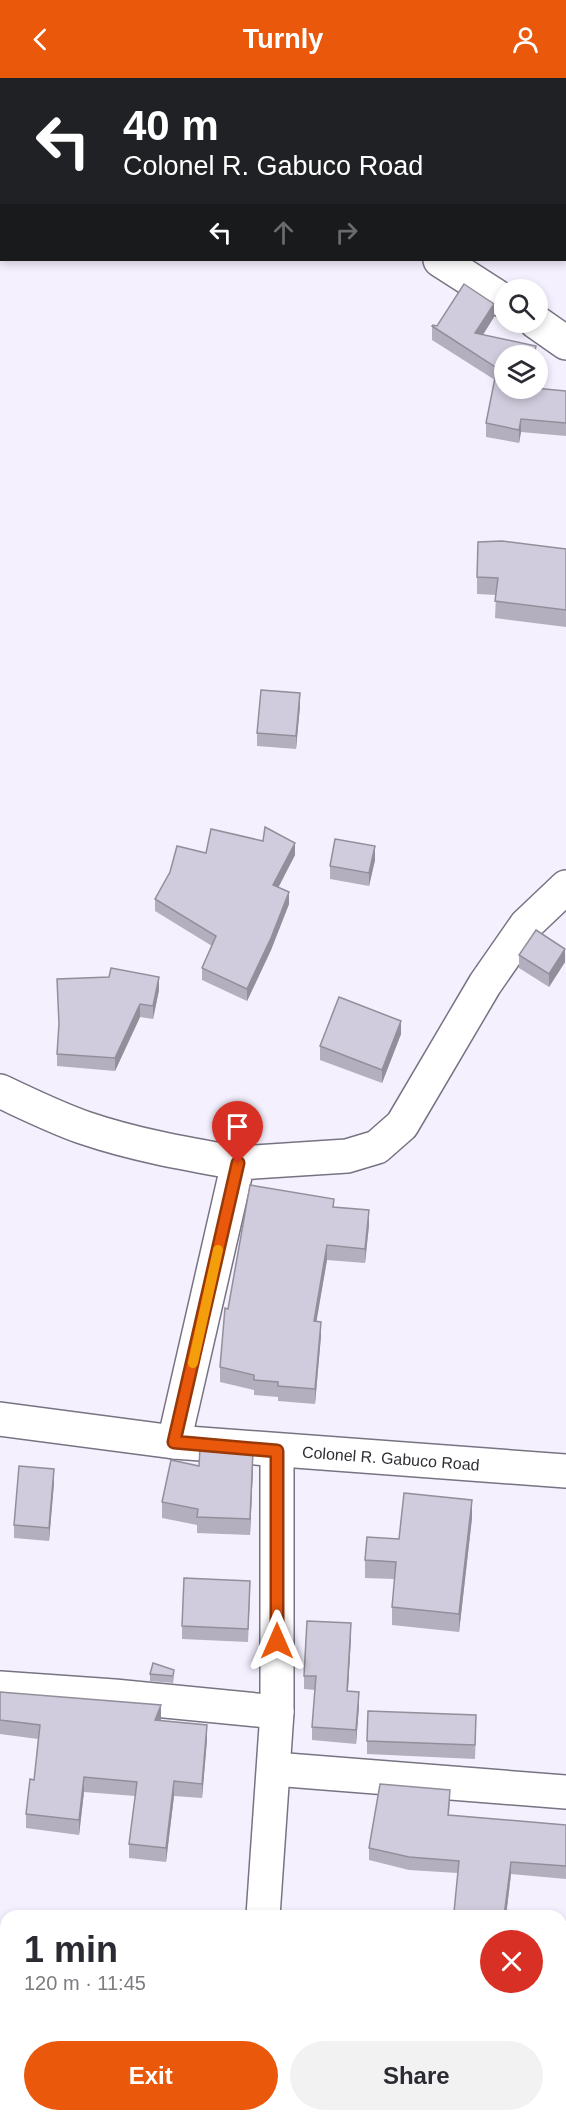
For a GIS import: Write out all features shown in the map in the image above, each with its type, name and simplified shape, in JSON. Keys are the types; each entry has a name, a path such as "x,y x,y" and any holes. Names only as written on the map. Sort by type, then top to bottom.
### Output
{"street":[{"path":"442,261 494,295"},
{"path":"548,330 566,343"},
{"path":"0,1091 85,1128 167,1150 238,1163 347,1156 377,1147 402,1125 485,984 526,925 566,887"},
{"path":"174,1442 238,1163"},
{"name":"Colonel R. Gabuco Road","path":"0,1419 174,1442 566,1471"},
{"path":"263,1910 278,1712 277,1451"},
{"path":"0,1688 114,1696 278,1712"},
{"path":"274,1769 566,1792"}],"building":[{"path":"464,284 494,304 475,333 531,345 494,345 494,366 432,326 437,326"},
{"path":"494,383 494,399 548,399 548,389 566,391 566,423 521,419 519,430 486,423"},
{"path":"502,541 566,549 566,610 495,601 498,578 477,577 478,542"},
{"path":"261,690 300,693 296,736 257,733"},
{"path":"265,827 295,843 273,885 289,892 247,989 202,968 216,936 155,899 170,872 177,846 206,853 211,829 263,841"},
{"path":"335,839 375,846 369,873 330,866"},
{"path":"536,930 565,949 549,974 519,955"},
{"path":"111,968 159,977 153,1006 140,1004 115,1058 57,1054 59,1024 57,979 109,977"},
{"path":"339,997 401,1021 382,1070 320,1046"},
{"path":"250,1185 334,1199 333,1207 369,1210 365,1249 327,1245 314,1321 321,1322 315,1389 278,1386 278,1382 254,1380 254,1375 220,1367 225,1308 228,1309"},
{"path":"200,1447 253,1451 250,1519 197,1517 198,1509 162,1502 171,1460 199,1466"},
{"path":"19,1466 54,1469 49,1528 14,1525"},
{"path":"404,1493 472,1500 459,1614 392,1607 396,1562 365,1560 367,1537 399,1539"},
{"path":"184,1578 250,1581 248,1629 182,1626"},
{"path":"307,1621 351,1623 347,1691 359,1692 356,1730 312,1727 316,1676 304,1676"},
{"path":"153,1663 174,1670 173,1676 150,1674"},
{"path":"0,1692 161,1705 155,1720 207,1725 202,1784 174,1781 166,1848 129,1844 137,1782 84,1777 79,1820 26,1814 30,1779 34,1780 40,1725 0,1720"},
{"path":"368,1711 476,1715 475,1745 367,1741"},
{"path":"380,1784 450,1790 448,1815 566,1825 566,1866 511,1862 505,1910 454,1910 459,1861 409,1857 369,1848"}],"slow traffic":[{"path":"193,1363 218,1250"}],"route":[{"path":"238,1163 174,1442 277,1451 277,1641"}]}
